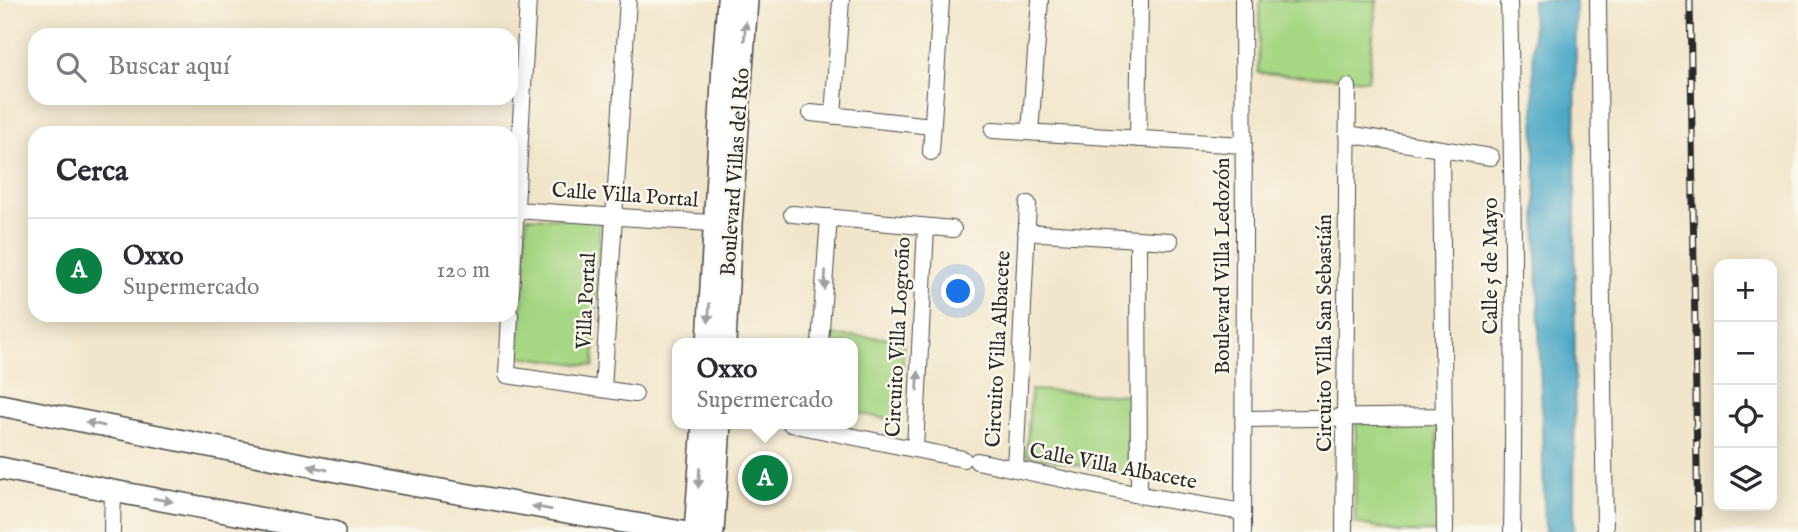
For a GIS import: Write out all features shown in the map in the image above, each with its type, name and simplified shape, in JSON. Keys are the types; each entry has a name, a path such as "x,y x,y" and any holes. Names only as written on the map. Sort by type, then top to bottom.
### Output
{"street":[{"path":"518,162 528,0"},
{"name":"Villa Portal","path":"603,389 628,0"},
{"name":"Boulevard Villas del Río","path":"725,338 723,64 728,0"},
{"name":"Boulevard Villas del Río","path":"709,338 747,0"},
{"path":"833,116 841,0"},
{"path":"931,152 941,0"},
{"path":"1030,132 1040,0"},
{"path":"1138,139 1140,0"},
{"name":"Boulevard Villa Ledozón","path":"1243,0 1243,532"},
{"name":"Calle 5 de Mayo","path":"1509,0 1513,232 1512,532"},
{"path":"1598,0 1605,532"},
{"name":"Circuito Villa San Sebastián","path":"1343,532 1348,87"},
{"path":"811,113 932,126"},
{"path":"993,130 1244,145"},
{"path":"1347,134 1491,157"},
{"path":"1441,149 1445,532"},
{"name":"Circuito Villa Albacete","path":"1015,469 1028,204"},
{"name":"Calle Villa Portal","path":"518,210 723,224"},
{"name":"Circuito Villa Logroño","path":"792,214 953,229"},
{"path":"820,338 829,217"},
{"name":"Circuito Villa Logroño","path":"915,449 926,226"},
{"name":"Circuito Villa Albacete","path":"1026,232 1170,241"},
{"path":"1138,239 1139,495"},
{"path":"510,322 507,375 635,394"},
{"path":"0,405 383,480 682,532"},
{"path":"1244,419 1444,416"},
{"path":"695,532 703,429"},
{"path":"713,532 720,429"},
{"name":"Calle Villa Albacete","path":"827,429 1139,495 1243,512"},
{"path":"0,468 334,532"},
{"path":"112,532 113,491"}],"green space":[{"path":"1260,0 1377,0 1368,80 1258,73"},
{"path":"527,217 600,220 594,366 518,356"},
{"path":"828,335 904,339 900,422 858,413 858,338 828,338"},
{"path":"1031,390 1128,395 1128,475 1026,455"},
{"path":"1437,421 1438,532 1399,532 1355,523 1356,423"}],"water":[{"path":"1532,0 1576,0 1574,532 1545,532"}],"railway":[{"path":"1690,0 1698,532"}],"place":[{"name":"Oxxo","path":"765,478"}]}
